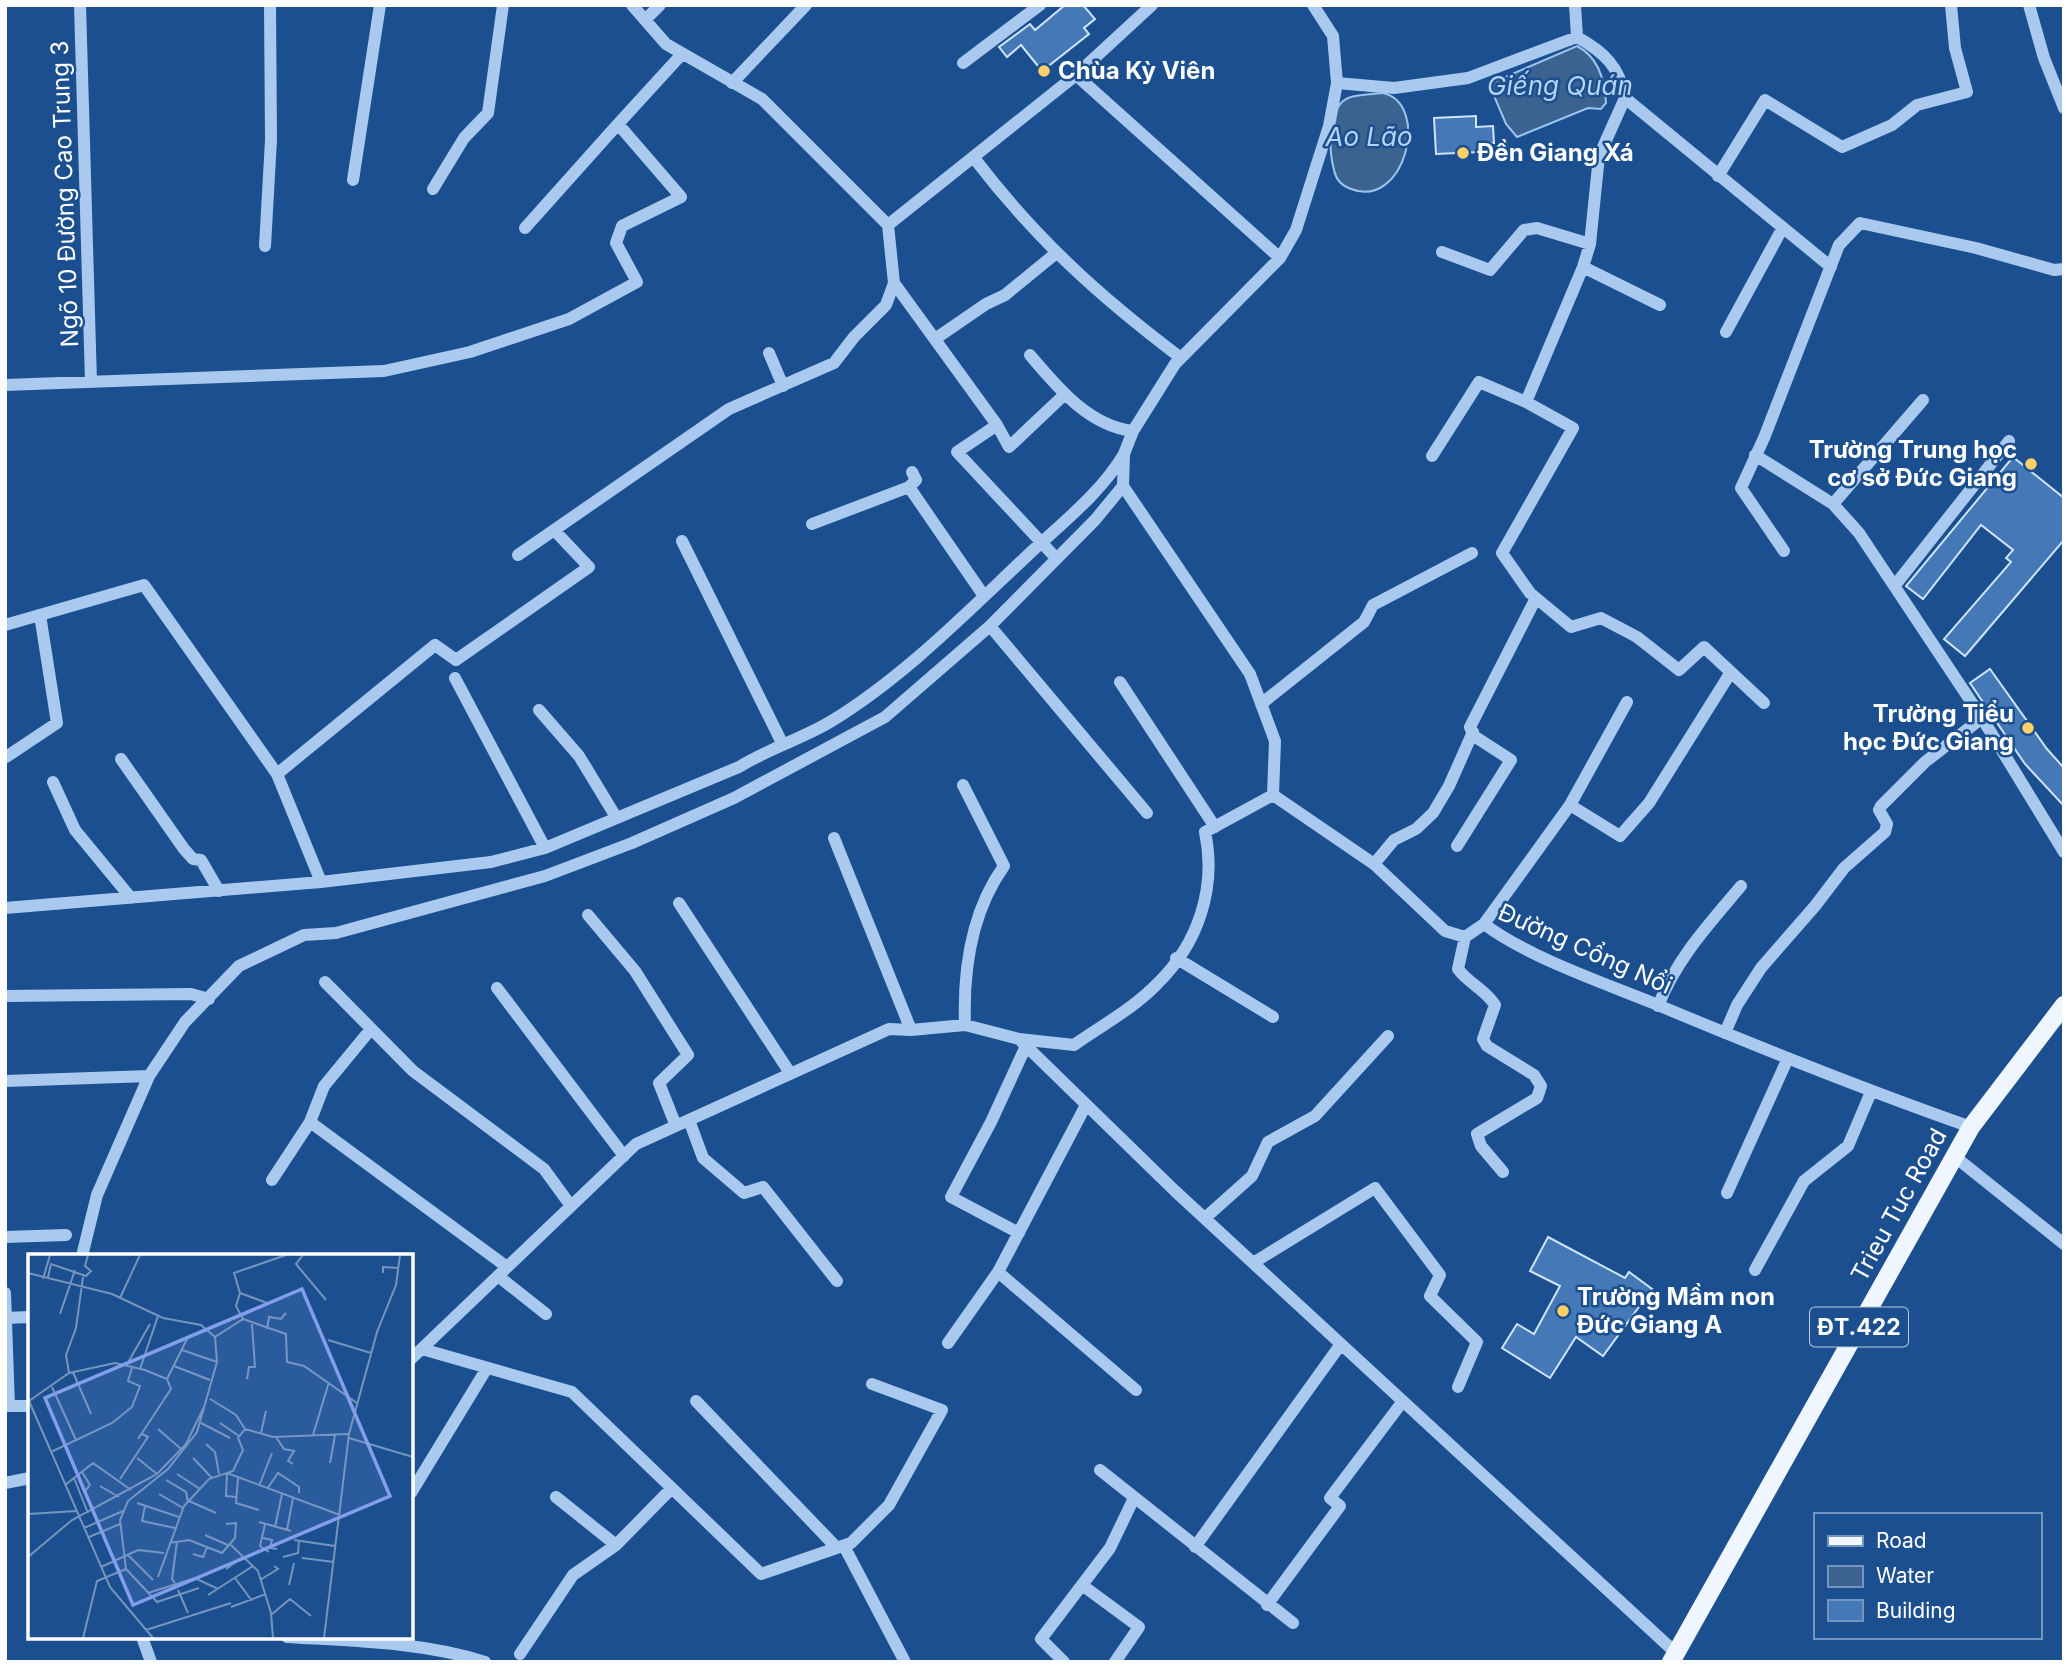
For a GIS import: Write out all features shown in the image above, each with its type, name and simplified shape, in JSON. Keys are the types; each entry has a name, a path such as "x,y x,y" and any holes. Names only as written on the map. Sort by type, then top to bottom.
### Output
{"main road":[{"name":"Trieu Tuc Road","path":"1674,1658 1970,1127 2064,1005"}],"street":[{"name":"Ngõ 10 Đường Cao Trung 3","path":"80,5 91,382"},
{"path":"265,246 271,140 270,5"},
{"path":"353,180 380,5"},
{"path":"433,189 464,138 488,113 503,5"},
{"path":"518,555 729,410 834,363 854,337 886,305 894,283 888,225 762,99 666,44 632,5"},
{"path":"645,20 660,5"},
{"path":"732,83 806,5"},
{"path":"963,63 1040,5"},
{"path":"888,225 1076,75 1152,5"},
{"path":"5,908 321,883 491,863 545,848 739,766 782,743 829,723 910,664 1107,481 1124,454 1133,431 1181,358 1280,258 1296,230 1329,126 1337,83 1333,36 1313,5"},
{"path":"1575,5 1577,37"},
{"path":"1718,176 1765,100 1842,147 1892,125 1917,105 1967,92 1955,48 1951,5"},
{"path":"2029,5 2044,58 2064,108"},
{"path":"1337,83 1394,88 1468,78 1577,37"},
{"path":"1526,402 1583,267 1590,244 1599,156 1625,98 1622,77 1606,56 1577,37"},
{"path":"525,228 682,54"},
{"path":"1076,75 1280,258"},
{"path":"1625,98 1831,267"},
{"path":"5,385 384,371 470,352 569,320 637,282 616,243 622,226 681,197 618,124"},
{"path":"974,158 1010,205 1055,254 1130,319 1181,358"},
{"path":"1784,551 1741,488 1839,245 1860,223 1976,248 2054,270 2064,269"},
{"path":"1442,251 1490,270 1524,230 1537,228 1590,244"},
{"path":"1726,332 1782,229"},
{"path":"934,339 1005,295 1055,254"},
{"path":"1583,267 1660,305"},
{"path":"894,283 997,425 1009,447 1064,396"},
{"path":"769,354 783,386"},
{"path":"1030,355 1064,396 1115,429 1133,431"},
{"path":"1432,456 1479,382 1526,402 1573,428 1502,553 1536,598 1571,628 1601,618 1637,637 1679,670 1704,647 1764,703"},
{"path":"1833,504 1923,400"},
{"path":"997,425 957,452 1056,558"},
{"path":"1896,584 2009,440"},
{"path":"413,1357 636,1144 889,1029 911,1030 965,1025 1022,1043 1074,1045 1157,984 1199,927 1212,862 1205,832 1273,795 1275,741 1250,674 1123,486 1124,454"},
{"path":"1755,455 1833,504 1860,533 1982,718 2064,852"},
{"path":"812,524 909,487 916,480 912,472"},
{"path":"82,1254 97,1195 149,1076 185,1022 239,966 304,935 336,933 545,876 632,843 734,798 885,717 990,626 1096,520 1123,486"},
{"path":"909,487 984,596"},
{"path":"276,774 435,645 456,660 589,567 554,530"},
{"path":"682,541 782,743"},
{"path":"1261,704 1364,622 1373,606 1472,552"},
{"path":"5,625 144,585 276,774 321,883"},
{"path":"1457,846 1511,760 1470,727 1536,598"},
{"path":"6,757 57,723 40,615"},
{"path":"990,626 1147,813"},
{"path":"1570,805 1620,836 1649,803 1731,672"},
{"path":"455,678 545,848"},
{"path":"1120,682 1215,827"},
{"path":"1484,924 1570,805 1627,702"},
{"path":"539,710 579,756 616,817"},
{"path":"1725,1032 1761,968 1844,868 1885,832 1887,824 1879,810 1881,806 1925,762 1982,718"},
{"path":"1374,864 1394,840 1416,829 1433,813 1449,786 1473,732"},
{"path":"121,760 184,849 193,859 201,860 219,891"},
{"path":"53,782 75,830 131,898"},
{"path":"963,785 1003,866 988,888 976,922 964,985 965,1025"},
{"name":"Đường Cổng Nổi","path":"1273,795 1374,864 1445,931 1465,937 1484,924 1500,936 1658,1006 1871,1092 1970,1127"},
{"path":"834,838 911,1030"},
{"path":"1658,1006 1671,974 1687,950 1741,886"},
{"path":"679,903 790,1073"},
{"path":"588,915 635,971 688,1055 659,1083 676,1126"},
{"path":"1465,937 1458,969 1466,979 1488,993 1495,1005 1483,1039 1488,1046 1534,1075 1541,1086 1537,1098 1477,1134 1481,1146 1503,1172"},
{"path":"1176,958 1273,1017"},
{"path":"325,982 413,1071 544,1169 571,1206"},
{"path":"497,988 624,1156"},
{"path":"5,996 191,994 209,999"},
{"path":"272,1180 310,1122 324,1086 371,1029"},
{"path":"1205,1218 1252,1176 1268,1142 1315,1116 1388,1036"},
{"path":"1022,1043 1674,1658"},
{"path":"1019,1233 951,1197 992,1122 1022,1043"},
{"path":"1727,1193 1788,1058"},
{"path":"5,1081 149,1076"},
{"path":"1755,1270 1804,1181 1848,1146 1871,1092"},
{"path":"948,1343 998,1272 1086,1105"},
{"path":"689,1120 703,1158 744,1193 763,1187 837,1281"},
{"path":"310,1122 503,1271 546,1314"},
{"path":"1954,1156 2064,1244"},
{"path":"1253,1263 1375,1188 1440,1275 1430,1296 1477,1342 1458,1387"},
{"path":"5,1237 66,1235"},
{"path":"998,1272 1136,1390"},
{"path":"5,1293 7,1406 28,1406"},
{"path":"6,1318 28,1317"},
{"path":"1195,1547 1341,1344"},
{"path":"422,1349 572,1392 761,1574 852,1543 889,1505 942,1410 872,1384"},
{"path":"413,1490 487,1368"},
{"path":"696,1401 841,1547 900,1660"},
{"path":"1267,1605 1340,1506 1330,1499 1403,1401"},
{"path":"1100,1471 1293,1623"},
{"path":"5,1483 28,1478"},
{"path":"520,1654 573,1576 616,1545 672,1488"},
{"path":"556,1497 616,1545"},
{"path":"1064,1662 1041,1639 1110,1548 1135,1498"},
{"path":"1082,1585 1139,1627 1115,1662"},
{"path":"143,1639 151,1662"},
{"path":"352,1639 436,1651 485,1662"}],"water":[{"name":"Giếng Quán","path":"1577,46 1590,56 1599,70 1606,103 1601,109 1588,108 1517,137 1506,124 1489,84"},
{"name":"Ao Lão","path":"1383,93 1398,101 1406,116 1408,134 1405,153 1398,171 1386,184 1370,191 1351,189 1340,182 1334,170 1331,152 1333,118 1343,101 1351,97"}],"building":[{"path":"1065,5 1083,5 1095,19 1084,28 1089,34 1042,71 1021,45 1007,57 999,47 1030,24 1035,30"},
{"path":"1476,116 1476,127 1493,126 1494,143 1478,144 1479,152 1436,154 1434,118"},
{"path":"2013,457 2064,498 2064,540 1965,656 1944,639 2011,562 2006,558 2013,550 1981,525 1923,599 1906,586"},
{"path":"1990,669 2047,749 2064,768 2064,806 2025,764 1970,683"},
{"name":"Trường Mầm non Đức Giang A","path":"1548,1237 1625,1278 1629,1272 1652,1289 1603,1356 1576,1337 1550,1378 1502,1348 1517,1324 1534,1334 1560,1286 1530,1271"}],"place":[{"name":"Chùa Kỳ Viên","path":"1044,71"},
{"name":"Đền Giang Xá","path":"1463,153"},
{"name":"Trường Trung học cơ sở Đức Giang","path":"2031,464"},
{"name":"Trường Tiểu học Đức Giang","path":"2028,728"},
{"name":"Trường Mầm non Đức Giang A","path":"1563,1311"}]}
